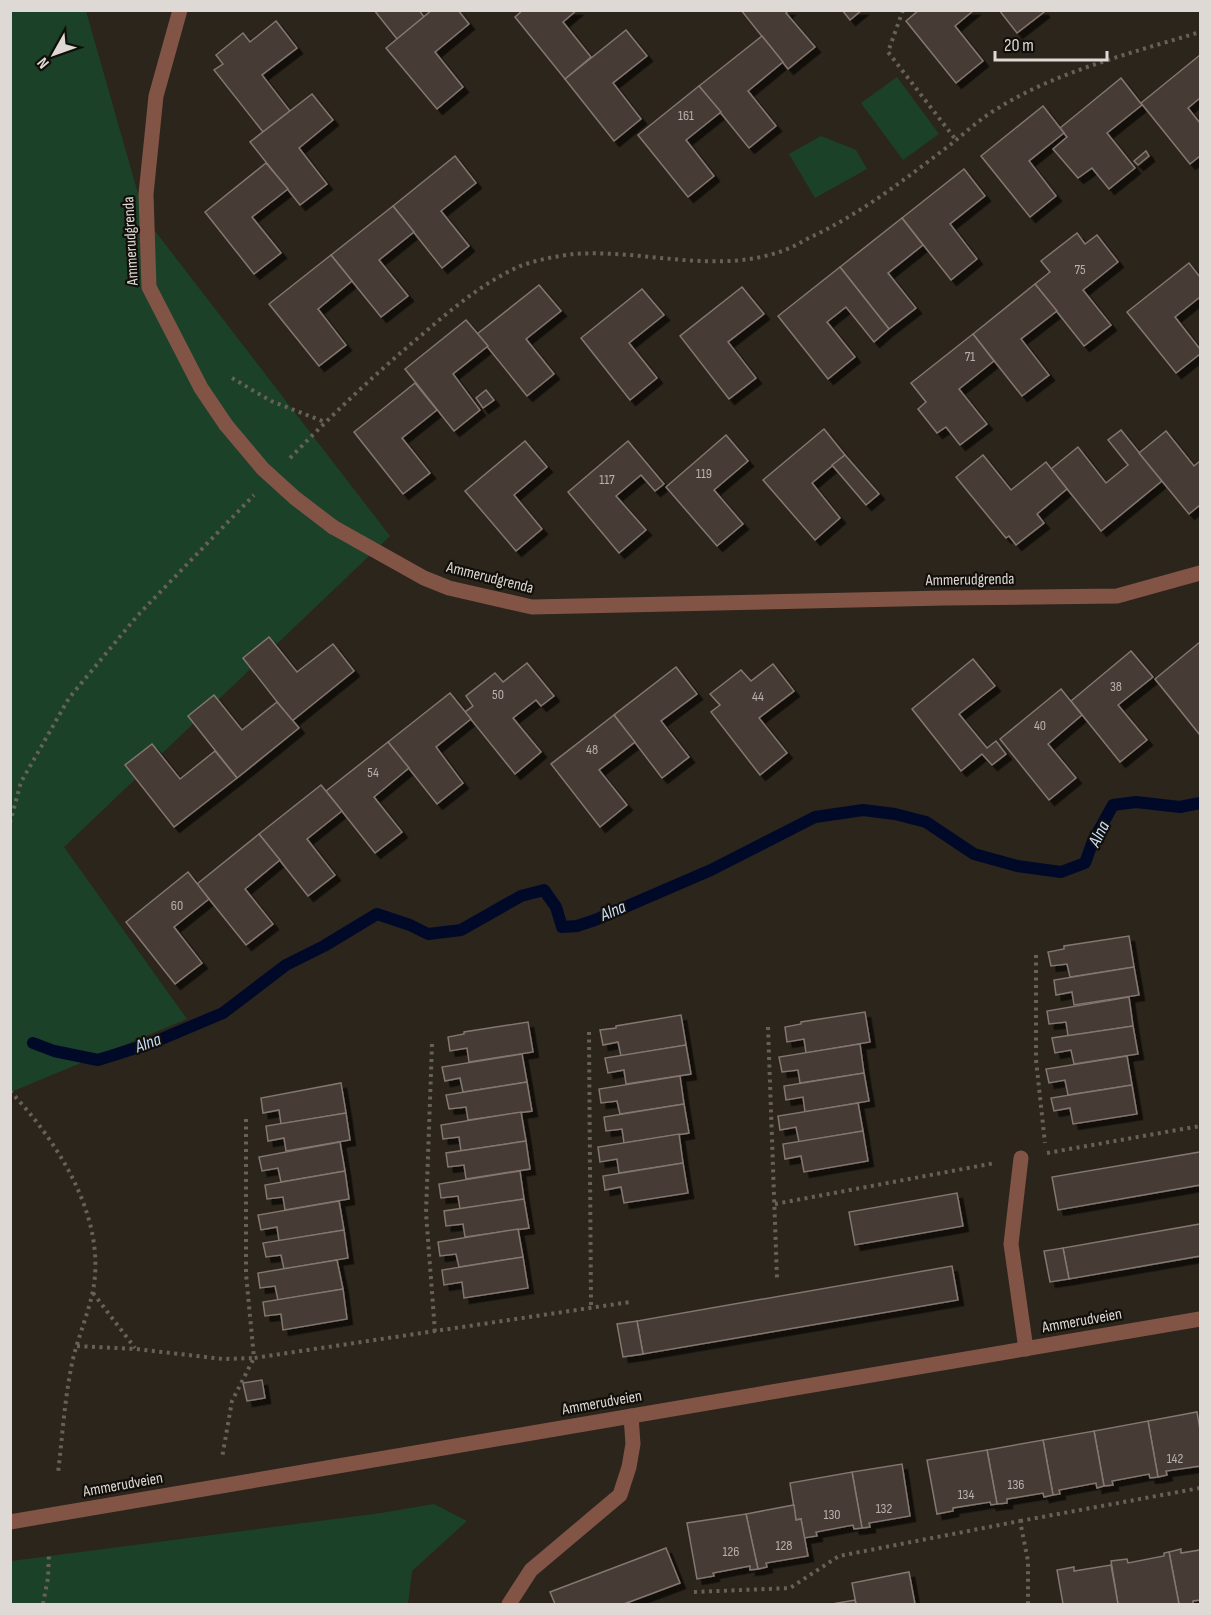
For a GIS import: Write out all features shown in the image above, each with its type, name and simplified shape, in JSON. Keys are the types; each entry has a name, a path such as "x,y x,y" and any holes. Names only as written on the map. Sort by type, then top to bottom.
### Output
{"street":[{"name":"Ammerudgrenda","path":"180,10 156,96 146,194 149,287 201,388 226,425 263,469 333,526 424,579 448,588 532,608 1117,596 1200,573"},
{"path":"1021,1158 1011,1244 1026,1349"},
{"name":"Ammerudveien","path":"10,1522 1200,1319"},
{"path":"509,1605 531,1569 620,1495 629,1467 633,1444 631,1416"}],"path":[{"path":"903,10 888,52 956,140"},
{"path":"286,462 325,422 455,307 488,284 520,267 575,254 649,256 714,262 752,259 783,251 838,224 884,195 999,107 1045,84 1118,57 1200,32"},
{"path":"232,378 271,401 325,422"},
{"path":"10,823 21,783 69,698 138,615 254,495"},
{"path":"1036,955 1036,1060 1046,1153"},
{"path":"768,1027 777,1279"},
{"path":"589,1032 591,1306"},
{"path":"432,1044 426,1213 435,1332"},
{"path":"10,1091 33,1115 56,1147 80,1193 96,1248 93,1293 70,1372 58,1473"},
{"path":"222,1458 232,1401 254,1358 246,1274 246,1119"},
{"path":"775,1204 1200,1126"},
{"path":"93,1293 136,1348"},
{"path":"77,1346 136,1348 223,1359 254,1358 630,1302"},
{"path":"694,1592 790,1588 839,1556 1200,1488"},
{"path":"1020,1521 1028,1562 1028,1605"},
{"path":"43,1605 48,1578 49,1553"}],"green space":[{"path":"10,11 86,11 145,218 390,536 64,847 187,1019 11,1092"},
{"path":"897,77 939,134 903,160 861,103"},
{"path":"821,136 856,150 867,169 815,198 789,154"},
{"path":"434,1504 467,1521 412,1571 408,1604 11,1604 11,1561 381,1513"}],"building":[{"path":"374,10 419,10 424,17 397,39"},
{"path":"432,10 458,10 469,24 435,52 463,87 437,109 386,48"},
{"path":"523,10 577,10 563,22 591,57 565,79 515,17"},
{"path":"741,10 789,10 786,13 815,47 788,69"},
{"path":"842,10 862,10 850,20"},
{"path":"919,10 974,10 955,26 983,61 956,83 906,21"},
{"path":"999,10 1043,10 1044,12 1017,33"},
{"path":"276,21 297,48 262,75 290,111 263,132 214,70 223,64 216,55 243,33 250,42"},
{"path":"626,30 647,56 613,83 641,119 614,141 565,79"},
{"path":"762,36 783,62 748,91 776,126 749,148 699,86"},
{"path":"1200,55 1200,98 1188,108 1200,123 1200,156 1190,164 1141,103"},
{"path":"1121,78 1142,105 1107,133 1135,168 1109,189 1092,168 1078,178 1053,149 1067,137 1060,128"},
{"path":"699,86 721,112 686,140 714,176 688,197 638,135"},
{"path":"312,94 333,120 299,148 327,184 300,205 250,142"},
{"path":"1043,106 1064,133 1029,161 1056,196 1030,217 981,156"},
{"path":"1146,151 1149,156 1138,165 1134,161"},
{"path":"455,156 476,183 441,211 469,246 442,268 393,206"},
{"path":"266,163 288,189 252,217 281,253 254,274 205,212"},
{"path":"964,169 985,196 950,224 977,259 951,280 902,218"},
{"path":"393,206 414,232 379,260 408,296 381,317 331,255"},
{"path":"902,218 923,245 888,273 916,308 889,329 840,267"},
{"path":"1077,233 1085,244 1097,235 1118,262 1083,290 1111,325 1084,346 1035,284 1050,272 1041,261"},
{"path":"331,255 352,281 318,309 346,345 319,366 269,304"},
{"path":"1189,263 1200,277 1200,297 1175,317 1200,349 1200,354 1176,373 1127,312"},
{"path":"840,267 889,329 874,342 846,307 827,322 855,357 828,379 778,316"},
{"path":"1035,284 1057,311 1021,339 1049,375 1022,396 973,334"},
{"path":"539,285 561,311 526,339 554,374 527,396 477,334"},
{"path":"742,287 764,314 728,342 756,378 729,399 680,336"},
{"path":"642,289 664,315 629,343 657,378 630,400 581,338"},
{"path":"466,320 488,346 453,374 480,410 454,431 405,369"},
{"path":"973,334 994,361 959,389 987,424 960,445 946,427 937,433 918,409 926,402 911,383"},
{"path":"415,383 437,410 402,438 430,473 403,494 354,432"},
{"path":"486,390 494,400 483,408 476,398"},
{"path":"824,429 845,455 812,483 840,518 815,540 763,480"},
{"path":"1121,430 1162,481 1101,531 1051,469 1078,447 1106,483 1128,465 1108,440"},
{"path":"1166,431 1194,466 1200,461 1200,505 1189,514 1139,453"},
{"path":"726,435 748,461 714,490 743,524 717,546 666,487"},
{"path":"525,441 547,467 514,495 542,529 516,551 465,491"},
{"path":"628,441 664,484 655,491 641,475 616,496 646,530 619,553 568,492"},
{"path":"845,455 879,494 866,505 832,465"},
{"path":"983,455 1011,490 1046,462 1067,489 1037,514 1044,523 1016,545 1009,536 1006,538 956,477"},
{"path":"269,637 297,672 333,644 354,671 292,721 243,658"},
{"path":"1200,642 1200,735 1155,679"},
{"path":"1131,651 1153,677 1118,705 1147,740 1120,762 1071,701"},
{"path":"973,659 995,686 959,714 987,748 996,741 1006,754 992,765 982,754 961,771 912,709"},
{"path":"527,663 554,696 541,706 536,700 513,718 541,752 515,774 465,712 473,706 466,696 495,673 503,682"},
{"path":"773,664 794,691 759,718 787,753 760,775 711,712 720,705 710,694 741,670 751,681"},
{"path":"676,667 697,694 661,721 689,757 662,778 614,715"},
{"path":"1061,689 1082,715 1048,744 1076,778 1049,800 1000,739"},
{"path":"450,693 471,719 436,747 463,783 437,804 388,742"},
{"path":"214,695 242,730 277,702 299,728 237,778 188,716"},
{"path":"614,715 635,742 599,770 627,805 600,827 551,764"},
{"path":"388,742 409,768 374,797 402,832 375,853 326,791"},
{"path":"152,744 180,779 215,751 237,778 174,827 125,765"},
{"path":"321,785 342,811 307,839 335,875 308,896 259,834"},
{"path":"259,834 280,860 245,889 273,924 246,945 197,884"},
{"path":"188,872 209,899 174,927 202,963 175,984 126,922"},
{"path":"1129,936 1134,967 1070,977 1067,964 1051,966 1048,952 1064,949 1064,946"},
{"path":"1134,967 1139,995 1074,1005 1072,992 1056,995 1054,980"},
{"path":"1129,997 1133,1026 1068,1036 1066,1022 1049,1024 1047,1011"},
{"path":"865,1012 870,1042 806,1053 804,1039 787,1042 785,1027 801,1024 801,1022"},
{"path":"681,1015 686,1045 621,1056 618,1042 603,1045 600,1030"},
{"path":"528,1022 533,1052 469,1062 467,1048 450,1051 448,1037 464,1034 464,1032"},
{"path":"1133,1026 1138,1054 1074,1064 1071,1050 1055,1053 1052,1038"},
{"path":"860,1044 864,1073 800,1083 798,1070 782,1072 779,1057"},
{"path":"686,1045 691,1074 626,1084 624,1070 608,1073 605,1058"},
{"path":"522,1054 527,1082 463,1092 460,1078 445,1081 442,1067"},
{"path":"1127,1056 1132,1085 1068,1095 1065,1080 1049,1083 1046,1069"},
{"path":"864,1073 869,1101 805,1112 803,1097 786,1100 784,1086"},
{"path":"680,1076 684,1104 620,1114 617,1101 601,1103 599,1089"},
{"path":"527,1082 532,1111 468,1120 466,1107 449,1109 446,1095"},
{"path":"341,1083 346,1113 281,1124 279,1110 263,1113 261,1098"},
{"path":"1132,1085 1137,1114 1073,1124 1070,1108 1054,1111 1051,1098"},
{"path":"858,1103 863,1131 799,1142 796,1127 780,1130 778,1116"},
{"path":"684,1104 689,1133 624,1143 622,1129 606,1131 604,1117"},
{"path":"521,1112 526,1141 461,1151 459,1137 443,1139 441,1125"},
{"path":"346,1113 350,1140 286,1151 284,1138 268,1141 266,1126"},
{"path":"863,1131 868,1161 804,1172 801,1156 785,1159 783,1144"},
{"path":"679,1134 683,1163 619,1173 617,1159 600,1162 598,1147"},
{"path":"526,1141 530,1169 466,1179 464,1165 448,1167 446,1153"},
{"path":"340,1142 345,1171 281,1182 278,1168 262,1171 259,1157"},
{"path":"1200,1152 1200,1185 1058,1210 1052,1177"},
{"path":"683,1163 688,1193 624,1203 621,1187 605,1190 603,1176"},
{"path":"345,1171 349,1199 285,1210 283,1197 267,1199 265,1185"},
{"path":"520,1171 524,1199 460,1209 458,1196 441,1198 439,1184"},
{"path":"957,1193 963,1226 855,1245 849,1212"},
{"path":"524,1199 529,1228 465,1237 463,1224 446,1226 444,1211"},
{"path":"339,1201 344,1230 279,1241 277,1227 261,1230 258,1215"},
{"path":"1200,1224 1200,1256 1069,1279 1063,1248"},
{"path":"518,1229 523,1257 459,1267 456,1254 440,1256 438,1242"},
{"path":"344,1230 348,1258 284,1269 281,1255 266,1257 263,1243"},
{"path":"1063,1248 1069,1279 1050,1282 1044,1251"},
{"path":"523,1257 528,1288 464,1298 462,1282 444,1285 442,1270"},
{"path":"337,1260 343,1289 278,1300 275,1286 260,1288 258,1273"},
{"path":"952,1266 958,1300 643,1354 637,1321"},
{"path":"343,1289 347,1319 283,1330 281,1314 265,1316 263,1302"},
{"path":"637,1321 643,1354 623,1357 617,1324"},
{"path":"262,1380 265,1398 247,1401 243,1383"},
{"path":"1197,1412 1200,1430 1200,1466 1166,1471 1167,1475 1158,1477 1148,1421"},
{"path":"1148,1421 1158,1477 1150,1478 1149,1474 1112,1481 1113,1485 1104,1486 1094,1431"},
{"path":"1094,1431 1104,1486 1097,1488 1096,1483 1059,1490 1060,1494 1053,1495 1043,1440"},
{"path":"1043,1440 1053,1495 1044,1497 1043,1493 1007,1499 1007,1503 997,1504 987,1450"},
{"path":"987,1450 997,1504 991,1505 990,1502 953,1508 953,1511 937,1514 927,1460"},
{"path":"902,1464 910,1516 869,1523 870,1527 862,1528 852,1472"},
{"path":"852,1472 862,1528 854,1529 853,1525 816,1532 817,1536 804,1538 801,1519 796,1520 790,1483"},
{"path":"794,1505 796,1520 801,1519 808,1556 766,1563 767,1567 758,1569 746,1514"},
{"path":"746,1514 758,1569 750,1570 750,1566 713,1573 714,1576 697,1579 687,1523"},
{"path":"666,1548 680,1583 624,1604 555,1604 550,1592"},
{"path":"1181,1549 1181,1553 1200,1550 1200,1600 1193,1601 1193,1604 1179,1604 1169,1552"},
{"path":"1169,1552 1179,1604 1118,1604 1111,1561 1127,1559 1128,1563 1164,1556 1164,1553"},
{"path":"1111,1565 1118,1604 1063,1604 1057,1570 1074,1567 1074,1571"},
{"path":"909,1572 915,1604 856,1604 852,1583"},
{"path":"855,1600 856,1604 832,1604"}],"waterway":[{"name":"Alna","path":"33,1043 54,1051 98,1060 152,1043 223,1013 286,965 324,946 377,914 410,925 428,934 461,930 521,896 544,890 556,907 562,927 577,926 711,870 815,817 863,810 895,814 926,822 974,854 1017,866 1061,872 1085,863 1093,841 1113,805 1136,802 1180,807 1200,803"}]}
